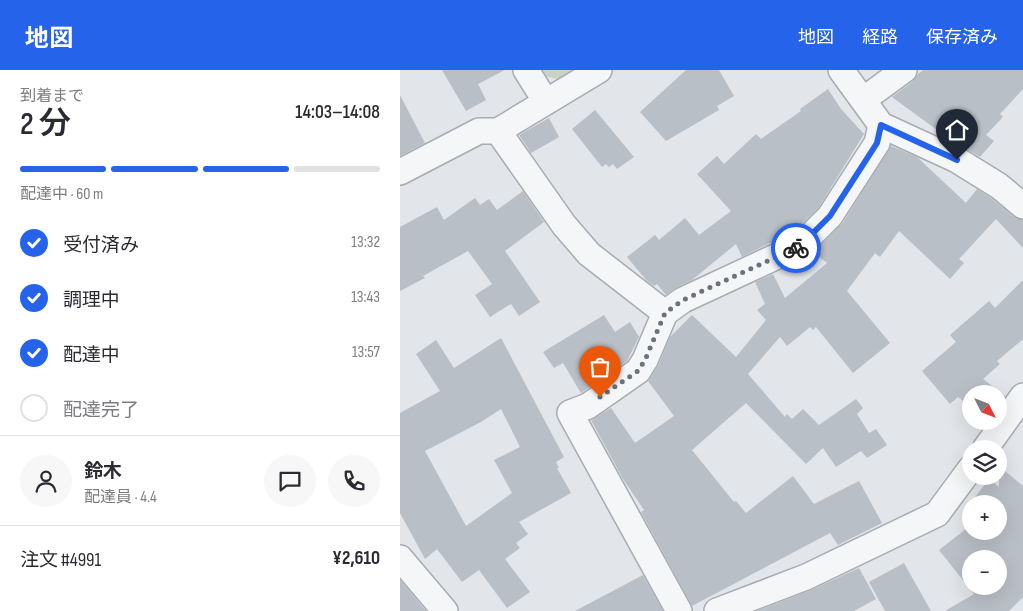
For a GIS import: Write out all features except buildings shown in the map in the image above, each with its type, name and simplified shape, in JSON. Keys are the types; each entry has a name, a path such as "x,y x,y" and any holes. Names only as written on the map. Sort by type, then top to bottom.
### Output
{"street":[{"path":"526,70 546,102"},
{"path":"400,172 479,131 498,131 599,70"},
{"path":"841,70 881,125 957,160 999,186 1023,206"},
{"path":"862,100 904,70"},
{"path":"679,611 570,413 588,406 638,371 645,360 665,313 683,300 800,246 830,216 877,143 881,125"},
{"path":"498,131 564,225 588,254 665,313"},
{"path":"991,440 1023,396"},
{"path":"717,611 806,577 938,514 962,481"},
{"path":"400,558 445,611"}],"green space":[{"path":"535,70 579,70 562,80 539,75"}],"way so far":[{"path":"600,397 638,371 645,360 665,313 683,300 796,248"}],"route":[{"path":"796,248 830,216 877,143 881,125 957,160"}]}
